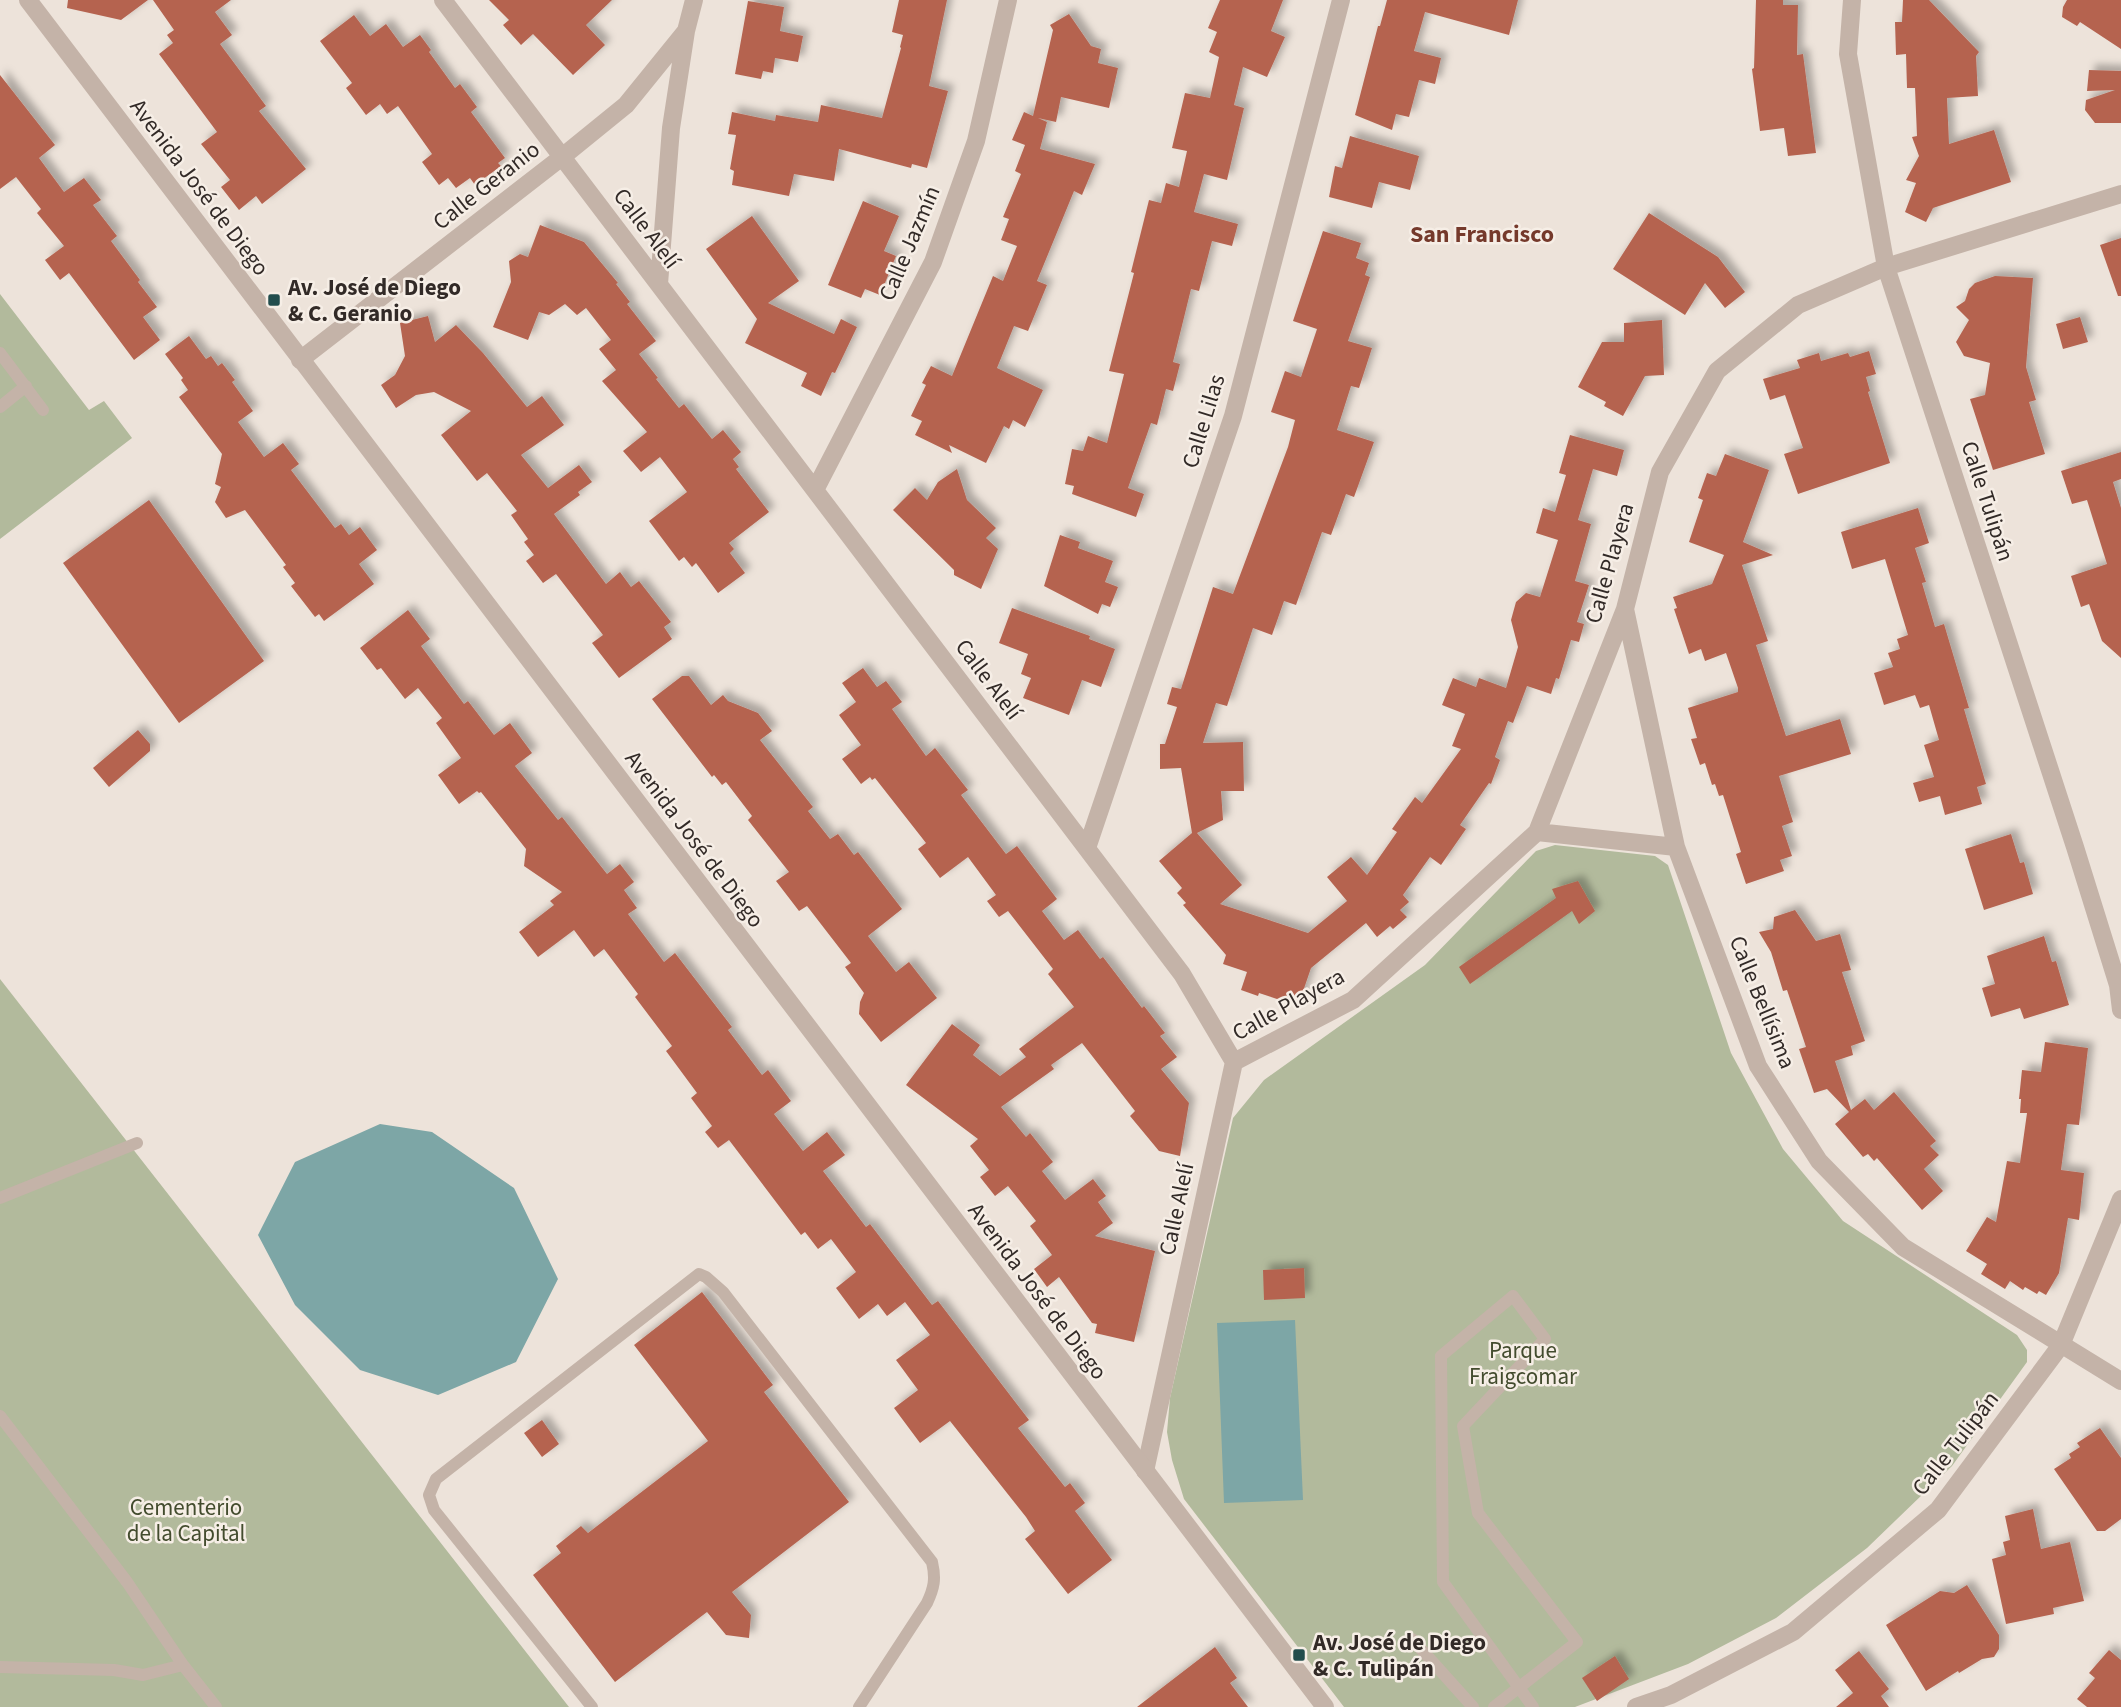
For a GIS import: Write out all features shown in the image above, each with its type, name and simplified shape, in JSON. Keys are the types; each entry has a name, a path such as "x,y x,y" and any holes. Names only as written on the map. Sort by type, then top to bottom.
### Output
{"street":[{"name":"Avenida José de Diego","path":"28,0 1325,1707"},
{"name":"Calle Alelí","path":"443,0 1182,974 1234,1062 1144,1471"},
{"name":"Calle Geranio","path":"659,284 671,128 686,31 694,0"},
{"name":"Calle Jazmín","path":"815,490 933,262 976,141 1008,0"},
{"name":"Calle Lilas","path":"1087,848 1233,415 1341,0"},
{"name":"Calle Tulipán","path":"1852,0 1848,54 1886,267 2071,834 2118,985 2121,1010"},
{"name":"Calle Geranio","path":"300,360 626,105 686,31"},
{"name":"Calle Playera","path":"1234,1062 1353,1000 1537,832 1625,609 1660,472 1717,371 1798,305 1886,267 2121,194"},
{"name":"Calle Bellísima","path":"1625,609 1676,847 1758,1066 1819,1161 1903,1247 2121,1381"},
{"path":"1537,832 1676,847"},
{"name":"Calle Tulipán","path":"1636,1707 1671,1695 1793,1632 1938,1510 2061,1345 2121,1199"}],"lane":[{"path":"0,353 43,410"},
{"path":"0,407 26,386"},
{"path":"0,1198 137,1143"},
{"path":"592,1707 434,1510 429,1495 436,1479 698,1275 706,1277 723,1292 932,1562 934,1588 927,1603 859,1707"},
{"path":"1494,1707 1519,1688 1577,1642 1478,1513 1463,1426 1545,1339 1513,1296 1441,1356 1443,1582 1519,1688 1533,1707"},
{"path":"0,1416 127,1582 183,1665 216,1707"},
{"path":"1412,1639 1473,1707"},
{"path":"0,1667 114,1670 143,1675 183,1665"}],"green space":[{"path":"0,294 89,410 104,401 132,438 0,539"},
{"name":"Parque Fraigcomar","path":"1555,845 1655,856 1668,865 1731,1053 1783,1149 1843,1221 2017,1335 2027,1350 2027,1362 1952,1466 1867,1548 1776,1618 1688,1664 1575,1707 1344,1707 1184,1499 1172,1460 1167,1432 1170,1398 1233,1118 1264,1080 1425,965 1536,851"},
{"name":"Cementerio de la Capital","path":"0,979 569,1707 0,1707"}],"water":[{"path":"380,1124 432,1132 514,1188 558,1279 516,1362 438,1395 360,1370 295,1305 258,1235 295,1162"},
{"path":"1295,1320 1303,1500 1224,1503 1217,1323"}],"building":[{"path":"68,0 148,0 121,20 67,8"},
{"path":"153,0 231,0 215,12 232,35 220,44 266,106 259,111 306,169 262,204 256,196 239,210 221,187 230,180 201,144 217,132 159,54 173,43 167,35 174,30"},
{"path":"489,0 612,0 586,25 605,45 573,75 533,34 521,45 503,25 509,20"},
{"path":"899,0 947,0 929,86 948,91 927,168 912,164 911,168 839,149 834,181 794,174 789,196 732,185 734,171 730,169 736,135 728,134 732,112 775,121 776,115 818,122 821,105 882,118 903,35 892,32"},
{"path":"1220,0 1283,0 1271,31 1285,37 1267,77 1243,67 1234,105 1244,108 1227,180 1204,174 1194,212 1238,224 1232,246 1212,241 1199,291 1191,289 1173,362 1180,364 1173,391 1166,389 1157,425 1151,423 1128,488 1144,494 1136,517 1072,494 1074,486 1065,484 1072,449 1083,451 1088,436 1107,443 1124,374 1109,371 1149,200 1161,203 1166,183 1179,187 1187,151 1172,148 1185,93 1210,98 1219,57 1209,52 1217,32 1208,28"},
{"path":"1387,0 1518,0 1509,35 1425,12 1414,51 1441,58 1435,84 1419,80 1409,117 1396,114 1392,130 1355,115"},
{"path":"1756,0 1783,0 1783,5 1798,5 1797,55 1803,54 1816,153 1788,156 1784,128 1760,131 1752,69"},
{"path":"1903,0 1929,0 1979,52 1976,56 1978,96 1947,98 1949,144 1994,130 2011,182 1933,208 1926,222 1905,212 1916,183 1906,180 1919,156 1912,137 1917,136 1915,88 1907,88 1906,54 1896,55 1895,22 1902,22"},
{"path":"2067,0 2121,0 2121,49 2080,22 2077,26 2062,17"},
{"path":"748,1 784,7 780,31 803,36 798,62 775,58 773,73 763,71 761,79 735,74"},
{"path":"1069,14 1091,46 1101,49 1098,63 1118,68 1109,108 1061,97 1056,122 1038,118 1047,122 1040,149 1095,164 1082,195 1074,191 1037,281 1047,285 1028,331 1014,326 997,368 1043,390 1025,427 1013,420 1009,429 1004,426 986,463 949,445 952,453 915,435 922,421 911,416 926,385 922,383 931,366 952,376 993,276 1003,281 1017,246 1001,240 1009,219 1003,217 1021,174 1015,171 1025,145 1012,140 1024,112 1033,116 1053,30 1050,25"},
{"path":"354,15 370,36 386,24 403,47 420,35 455,88 460,84 477,107 471,112 505,158 498,163 501,166 475,185 470,178 456,188 448,178 439,185 422,162 432,154 398,106 387,114 380,104 366,115 346,88 352,83 320,41"},
{"path":"2089,70 2121,71 2121,123 2095,123 2085,110 2086,100 2115,90 2087,91"},
{"path":"0,75 55,145 39,158 64,192 84,178 101,200 93,205 117,236 111,241 157,307 143,317 160,340 134,360 69,273 60,280 45,260 64,246 37,213 41,209 16,177 0,189"},
{"path":"1350,136 1419,156 1410,190 1379,182 1372,208 1329,197 1335,166 1342,168"},
{"path":"863,201 899,216 884,251 896,256 880,295 865,289 861,298 828,285"},
{"path":"1649,213 1718,257 1745,292 1725,308 1705,283 1685,315 1613,269"},
{"path":"752,216 799,281 768,303 834,334 841,319 857,327 821,396 801,386 807,373 745,343 757,319 706,249"},
{"path":"540,225 584,242 618,283 616,284 630,302 627,304 656,341 639,354 658,378 656,379 679,408 684,404 712,439 723,430 741,452 733,459 739,467 736,469 769,512 729,543 734,549 730,553 745,573 718,593 696,563 692,567 684,557 679,561 649,521 687,492 660,457 641,472 623,451 647,432 602,381 616,370 599,349 611,340 586,308 577,315 565,304 549,315 539,312 528,340 493,327 511,282 509,261 520,254 528,257"},
{"path":"1323,231 1361,243 1356,258 1369,263 1365,275 1370,277 1348,341 1372,348 1359,388 1351,386 1337,430 1374,442 1354,497 1346,494 1331,535 1322,532 1296,605 1284,601 1272,635 1253,628 1227,706 1216,703 1203,743 1243,742 1244,791 1221,791 1223,820 1197,833 1242,885 1220,904 1308,933 1347,901 1327,877 1351,857 1367,875 1397,832 1392,829 1415,797 1422,803 1461,749 1452,746 1465,714 1442,705 1453,678 1476,687 1479,678 1506,688 1518,647 1511,620 1516,602 1526,593 1540,597 1558,540 1536,533 1543,508 1555,512 1566,475 1559,473 1570,435 1624,450 1617,476 1593,469 1578,520 1591,524 1575,581 1589,585 1577,622 1584,624 1579,642 1571,640 1559,679 1556,678 1551,694 1527,686 1513,723 1508,721 1495,757 1500,760 1491,784 1489,783 1460,825 1466,829 1441,865 1430,857 1403,895 1409,902 1400,910 1407,917 1393,929 1390,926 1377,937 1366,923 1311,968 1298,1006 1241,990 1247,972 1223,964 1226,955 1183,905 1186,903 1177,893 1182,888 1159,861 1192,833 1181,768 1160,769 1160,744 1165,744 1177,707 1167,704 1172,687 1181,689 1213,587 1233,594 1288,447 1295,420 1271,412 1285,371 1301,377 1317,329 1293,321"},
{"path":"2121,238 2121,296 2118,296 2100,245"},
{"path":"1995,276 2033,278 2026,367 2036,400 2029,402 2045,454 1993,470 1970,399 1985,395 1990,363 1964,356 1956,342 1969,320 1956,307 1965,301 1969,289 1975,283"},
{"path":"428,316 435,342 456,325 527,407 542,396 564,425 521,455 548,488 579,465 592,482 578,492 580,495 554,514 606,584 620,572 631,587 639,581 671,622 664,627 672,639 619,678 592,643 603,635 556,574 543,583 526,561 534,555 524,542 528,539 511,515 517,511 487,473 477,481 441,435 471,411 434,392 416,395 396,408 381,385 395,375 405,356 400,323"},
{"path":"2080,317 2088,342 2063,349 2056,324"},
{"path":"1662,320 1664,375 1645,376 1623,416 1604,406 1606,402 1578,387 1602,342 1624,342 1624,323"},
{"path":"189,336 206,359 211,356 218,366 222,363 235,380 232,382 253,411 238,422 264,457 283,443 299,464 291,470 335,528 341,524 349,535 360,527 377,550 359,564 374,584 324,621 319,614 315,617 291,586 295,583 283,567 286,565 245,510 226,518 215,502 221,487 215,484 222,454 179,397 188,390 181,380 183,378 165,354"},
{"path":"1869,351 1876,374 1866,377 1870,391 1868,392 1890,463 1798,494 1784,454 1803,448 1785,395 1770,400 1763,379 1800,368 1797,360 1819,353 1821,361 1848,353 1850,357"},
{"path":"2121,452 2121,479 2113,482 2121,508 2121,658 2102,641 2089,604 2081,607 2071,576 2107,564 2087,500 2072,504 2061,471"},
{"path":"1725,454 1769,470 1743,542 1773,555 1742,565 1768,641 1756,645 1786,736 1840,719 1851,754 1779,776 1793,822 1782,826 1792,856 1780,860 1784,871 1746,884 1736,854 1741,852 1723,795 1719,796 1715,784 1712,785 1705,763 1700,765 1691,739 1697,738 1688,708 1738,692 1738,688 1726,653 1705,661 1701,649 1689,654 1674,609 1677,608 1673,597 1712,584 1724,555 1689,542 1703,500 1698,498 1707,473 1716,476"},
{"path":"957,469 967,500 996,528 986,538 998,549 981,589 954,575 954,570 893,510 915,488 927,500 938,482"},
{"path":"149,500 264,661 179,723 63,563"},
{"path":"1918,508 1929,543 1915,548 1926,582 1922,583 1935,627 1944,624 1969,708 1964,709 1986,784 1977,787 1982,804 1945,815 1940,796 1919,802 1913,783 1934,777 1924,745 1939,740 1929,705 1920,708 1915,695 1884,705 1874,673 1893,667 1888,653 1900,649 1897,639 1908,635 1885,559 1852,569 1841,532"},
{"path":"1060,535 1080,542 1078,548 1113,561 1105,582 1118,587 1110,607 1102,604 1098,614 1044,586"},
{"path":"1012,608 1090,636 1089,639 1115,649 1101,687 1082,680 1069,715 1023,698 1031,678 1021,674 1028,654 999,643"},
{"path":"408,610 430,639 421,646 464,704 468,701 494,735 510,723 532,753 515,766 558,820 562,817 607,874 620,864 634,882 624,890 637,908 628,914 664,962 675,953 732,1027 728,1030 762,1075 768,1070 791,1101 774,1114 803,1151 827,1132 845,1155 823,1171 866,1227 870,1224 932,1305 938,1301 1029,1420 1018,1428 1065,1487 1070,1483 1085,1503 1075,1511 1112,1560 1068,1594 1025,1539 1035,1531 1026,1517 950,1421 920,1443 894,1408 918,1390 896,1360 930,1335 905,1302 887,1316 878,1304 859,1319 836,1288 856,1272 831,1239 818,1249 805,1232 801,1235 729,1140 718,1148 705,1132 712,1126 691,1098 697,1093 666,1051 672,1046 635,997 638,994 604,949 594,957 574,930 538,957 519,932 554,905 550,901 562,892 524,866 526,849 481,792 477,791 459,804 438,775 461,758 436,723 442,718 418,688 405,699 381,668 377,670 360,648"},
{"path":"863,668 877,687 886,681 902,702 892,709 926,756 935,748 968,790 961,795 1006,854 1017,846 1057,899 1042,911 1064,940 1078,930 1100,959 1103,957 1142,1008 1144,1006 1165,1033 1160,1036 1177,1057 1161,1069 1189,1103 1180,1156 1159,1151 1130,1116 1135,1111 1082,1043 1051,1065 1054,1069 1001,1107 1026,1137 1030,1133 1053,1162 1042,1171 1065,1200 1093,1179 1106,1196 1098,1202 1113,1223 1095,1236 1155,1251 1134,1342 1095,1333 1097,1324 1092,1323 1059,1277 1047,1287 1034,1269 1052,1255 1030,1226 1036,1221 1008,1186 995,1196 980,1177 989,1170 970,1146 978,1139 906,1085 952,1024 980,1045 973,1055 1000,1076 1026,1057 1019,1049 1074,1007 1048,974 1053,969 1008,911 999,917 987,901 996,895 968,857 940,878 918,849 926,843 875,778 872,780 870,777 861,784 842,759 861,745 839,715 856,702 842,683"},
{"path":"682,676 689,676 711,705 723,695 728,701 758,713 772,731 760,740 813,807 808,811 830,839 838,834 854,855 858,852 902,909 868,936 896,972 909,962 937,998 881,1042 859,1014 864,993 845,967 851,963 807,906 799,911 776,881 789,872 748,820 752,816 726,782 722,785 714,775 712,777 652,699"},
{"path":"138,730 150,744 150,751 109,787 93,768"},
{"path":"2011,834 2020,863 2024,862 2033,894 1984,910 1965,849"},
{"path":"1578,881 1595,911 1579,924 1572,911 1470,984 1459,967 1556,898 1552,889"},
{"path":"1795,910 1816,941 1840,934 1851,970 1842,972 1865,1041 1851,1046 1853,1055 1835,1061 1851,1110 1865,1099 1874,1110 1894,1092 1936,1141 1930,1146 1939,1155 1924,1169 1943,1191 1922,1210 1877,1158 1874,1161 1868,1154 1863,1157 1835,1124 1849,1112 1827,1089 1814,1093 1799,1049 1806,1047 1787,990 1783,991 1771,952 1759,932 1773,929 1774,917"},
{"path":"2044,936 2052,962 2056,961 2069,1005 2024,1019 2020,1008 1991,1017 1982,988 1995,984 1987,956"},
{"path":"2045,1042 2088,1048 2079,1125 2067,1124 2061,1170 2084,1173 2079,1220 2068,1218 2059,1273 2046,1295 2039,1291 2037,1294 2025,1287 2023,1290 2010,1281 2005,1289 1981,1274 1987,1264 1966,1251 1987,1217 1996,1222 2007,1161 2020,1163 2027,1113 2020,1113 2022,1070 2041,1072"},
{"path":"1304,1268 1305,1298 1264,1300 1263,1270"},
{"path":"702,1292 773,1385 764,1392 849,1502 732,1592 751,1615 749,1638 726,1635 707,1612 615,1682 533,1575 561,1553 556,1546 581,1526 588,1533 708,1441 634,1345"},
{"path":"542,1420 559,1444 542,1457 524,1433"},
{"path":"2100,1428 2121,1458 2121,1519 2105,1531 2097,1531 2054,1469 2071,1458 2069,1454 2080,1447 2077,1443"},
{"path":"2033,1509 2041,1549 2070,1542 2084,1601 2053,1608 2054,1614 2006,1624 1992,1559 2006,1555 2003,1542 2010,1540 2005,1516"},
{"path":"1967,1585 1999,1635 1999,1649 1994,1657 1982,1659 1959,1673 1958,1671 1926,1691 1886,1625 1940,1591 1954,1593"},
{"path":"1215,1647 1237,1678 1230,1683 1248,1707 1137,1707"},
{"path":"2109,1650 2121,1660 2121,1707 2087,1707 2077,1699 2095,1678 2089,1673"},
{"path":"1859,1651 1889,1689 1881,1696 1889,1707 1836,1707 1853,1693 1835,1670"},
{"path":"1615,1656 1629,1679 1597,1701 1582,1678"}],"place":[{"name":"Av. José de Diego & C. Geranio","path":"274,300"},
{"name":"Av. José de Diego & C. Tulipán","path":"1299,1655"}],"district":[{"name":"San Francisco","path":"1482,234"}]}
